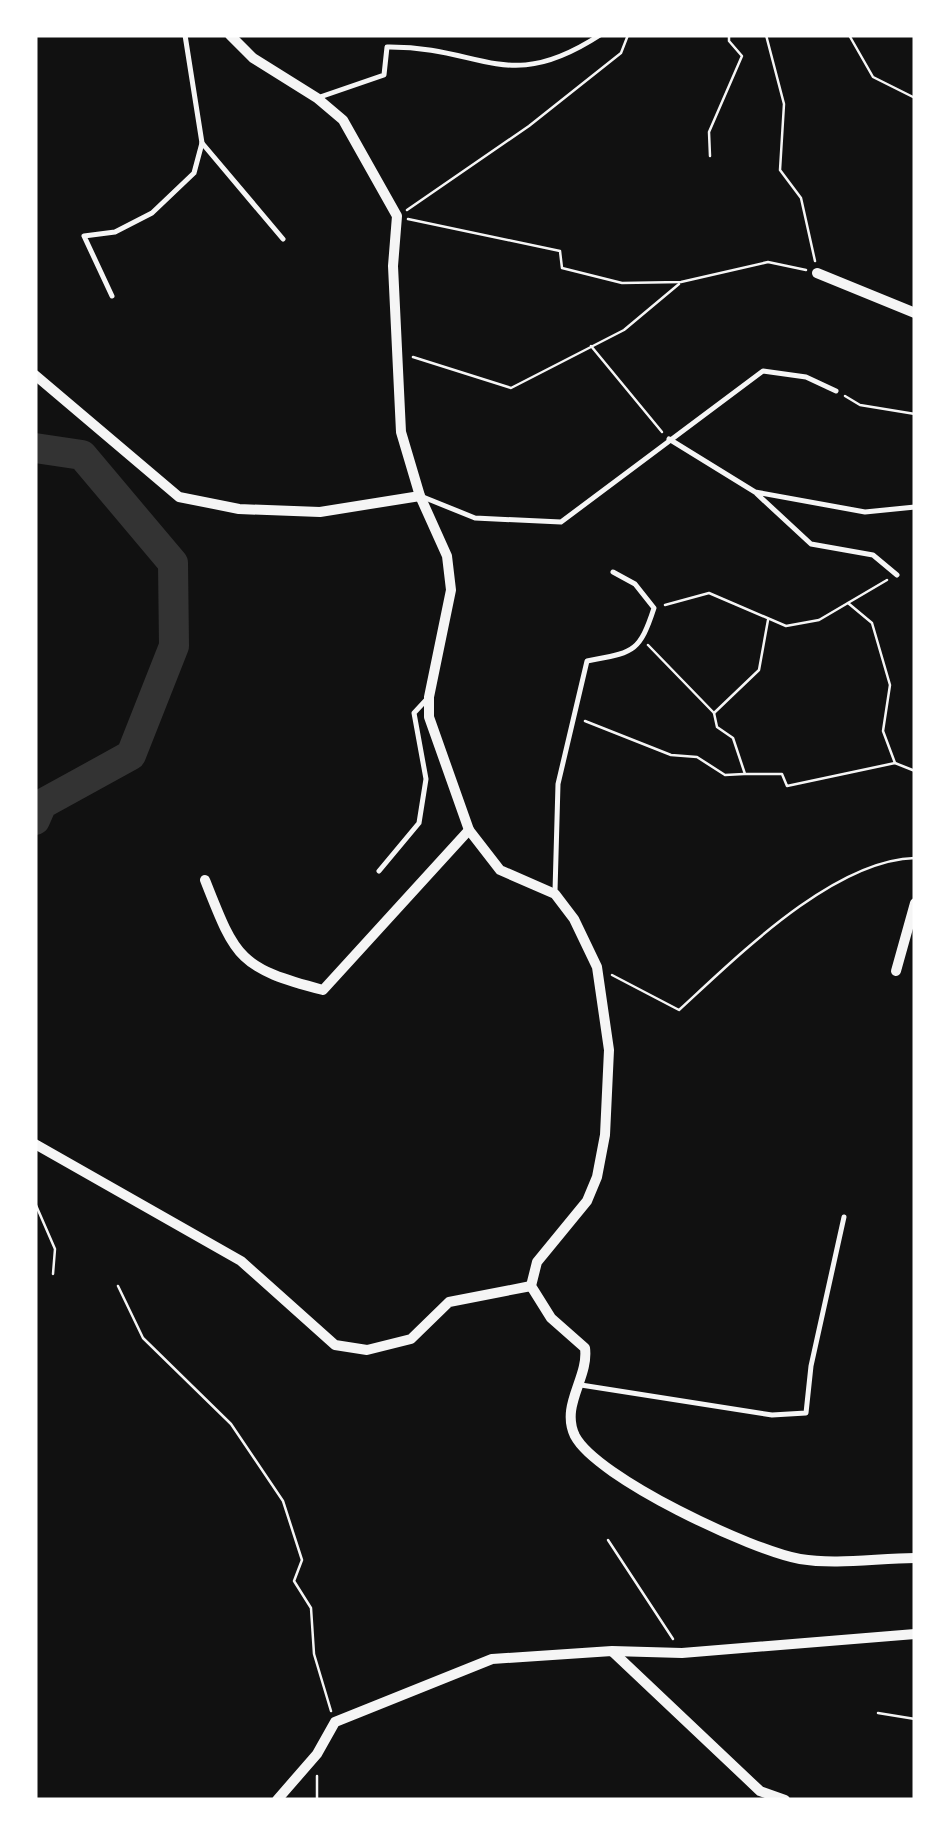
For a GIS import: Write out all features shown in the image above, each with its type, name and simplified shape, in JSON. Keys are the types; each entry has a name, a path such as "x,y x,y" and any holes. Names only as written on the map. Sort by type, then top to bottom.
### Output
{"street":[{"path":"230,35 252,58 318,98 343,120 397,216 393,266 401,432 420,496 447,556 452,590 429,697 429,718 469,830 500,870 555,894 574,920 597,968 608,1050 605,1135 597,1177 587,1201 537,1262 531,1286 551,1318 585,1348 587,1362 572,1401 576,1438 598,1460 661,1503 799,1559 915,1558"},
{"path":"817,272 915,313"},
{"path":"35,375 179,497 240,509 320,512 420,496"},
{"path":"205,880 230,944 268,976 323,990 469,830"},
{"path":"896,971 915,904"},
{"path":"35,1144 241,1261 335,1345 367,1350 411,1339 449,1302 531,1286"},
{"path":"277,1800 317,1754 335,1722 492,1658 682,1653 915,1634"},
{"path":"612,1652 757,1795 785,1800"}],"lane":[{"path":"112,296 84,236 114,232 152,214 194,172 202,143 185,35"},
{"path":"318,98 384,74 387,47 424,47 516,70 564,58 600,35"},
{"path":"202,143 283,240"},
{"path":"420,496 475,518 561,522 599,498 669,439 763,371 806,377 836,392"},
{"path":"669,439 754,492 810,544 873,555 896,575"},
{"path":"754,492 865,512 915,507"},
{"path":"555,894 558,784 588,661 630,653 644,641 654,608 635,584 613,572"},
{"path":"379,871 419,823 426,780 414,713 429,697"},
{"path":"578,1384 772,1414 806,1412 811,1366 844,1217"}],"path":[{"path":"397,216 529,126 621,53 628,35"},
{"path":"710,156 708,132 742,56 729,35"},
{"path":"397,216 560,251 562,268 622,283 681,282 768,262 817,272 801,198 780,170 784,104 766,35"},
{"path":"848,35 873,77 915,98"},
{"path":"397,352 511,388 590,344 624,330 681,282"},
{"path":"590,344 636,406 669,439"},
{"path":"836,392 860,406 915,414"},
{"path":"654,608 708,592 786,626 819,620 896,575"},
{"path":"847,603 872,623 890,685 883,731 894,764"},
{"path":"714,713 759,670 768,618"},
{"path":"644,641 714,713 716,727 733,738 746,774"},
{"path":"574,717 670,755 698,757 725,775 782,774 786,786 894,764 915,771"},
{"path":"597,968 679,1010 797,910 889,858 915,858"},
{"path":"35,1203 55,1249 54,1274"},
{"path":"118,1286 143,1338 232,1424 283,1502 302,1560 294,1580 311,1608 314,1654 335,1722"},
{"path":"608,1540 682,1653"},
{"path":"878,1714 915,1719"},
{"path":"317,1754 317,1800"},
{"path":"514,1800 593,1800"}],"waterway":[{"path":"35,448 82,455 173,563 174,646 131,755 42,804 35,820"}]}
